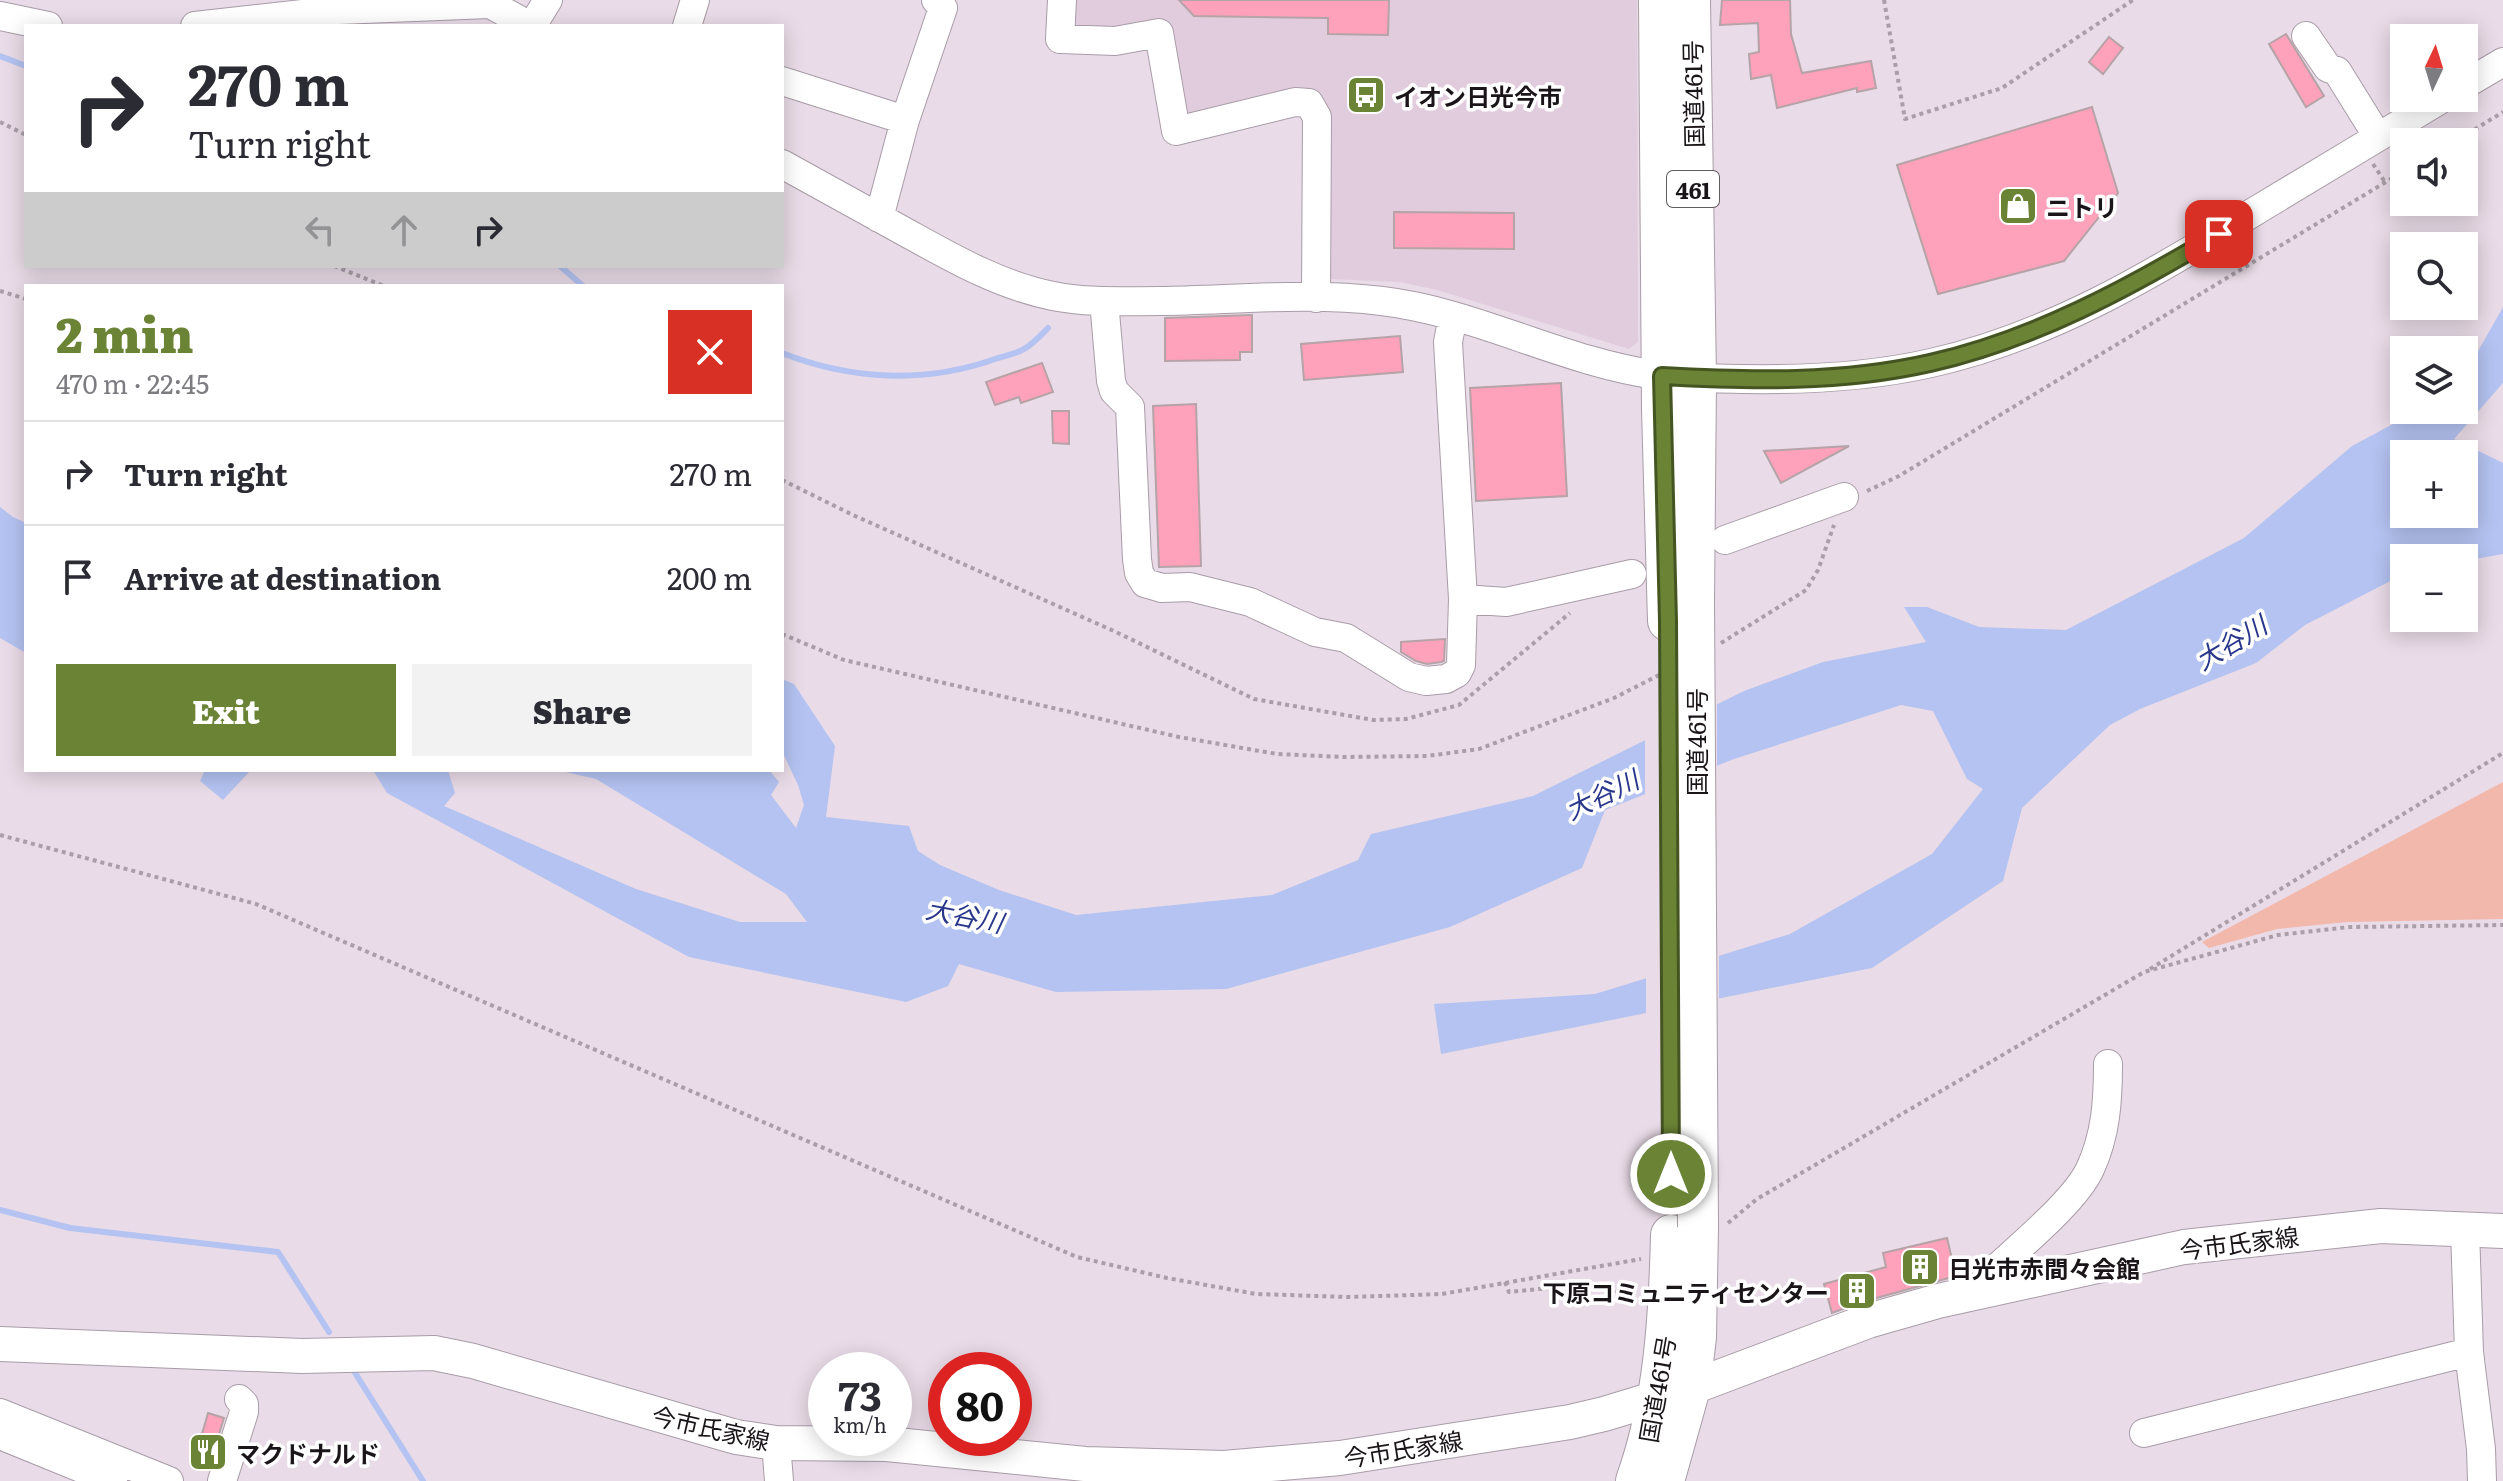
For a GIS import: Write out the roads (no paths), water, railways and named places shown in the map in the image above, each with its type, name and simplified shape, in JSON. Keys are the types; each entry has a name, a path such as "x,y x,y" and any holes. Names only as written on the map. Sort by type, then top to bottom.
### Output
{"highway":[{"name":"国道461号","path":"1659,0 1679,377"},
{"name":"国道461号","path":"1664,1481 1674,1393 1667,1335 1686,1236 1679,377 1690,0"},
{"name":"国道461号","path":"1636,1481 1674,1393"}],"main road":[{"name":"今市氏家線","path":"0,1344 302,1356 434,1353 473,1361 736,1437 776,1443 887,1444 1223,1474 1570,1422 1674,1393 1868,1321 1979,1291 2196,1246 2381,1226 2503,1231"}],"street":[{"path":"532,24 548,0"},
{"path":"688,24 695,0"},
{"path":"879,218 905,120 943,8 936,0"},
{"path":"1062,0 1060,39 1115,41 1159,33 1176,131 1295,102 1309,103 1317,117 1316,298"},
{"path":"213,24 338,10 486,2 527,24"},
{"path":"0,16 38,24"},
{"path":"2306,36 2328,68 2337,71 2378,137"},
{"path":"2478,77 2503,62"},
{"path":"784,82 905,120"},
{"path":"784,165 973,269 1010,286 1056,296 1104,301 1316,298 1378,301 1453,316 1618,367 1679,377 1782,380 1867,373 1929,363 1992,345 2062,318 2117,292 2195,248 2420,112"},
{"path":"1104,301 1111,381 1114,391 1130,407 1137,559 1139,573 1145,583 1151,586 1190,587 1250,602 1315,632 1346,638 1396,671 1426,681 1446,679 1457,673 1461,665 1463,599 1448,342 1453,316"},
{"path":"1725,540 1844,497"},
{"path":"1463,599 1506,602 1632,574"},
{"path":"1979,1291 1987,1277 2062,1206 2090,1171 2104,1129 2108,1064"},
{"path":"2465,1229 2469,1352 2482,1481"},
{"path":"2144,1433 2469,1352"},
{"path":"222,1481 244,1412 244,1404 239,1399"},
{"path":"0,1413 169,1481"},
{"path":"0,1435 113,1481"},
{"path":"776,1443 779,1481"}],"water":[{"path":"2503,307 2503,383 2478,412 2478,351"},
{"name":"大谷川","path":"2393,424 2467,424 2456,440 2390,440 2390,528 2478,528 2478,451 2503,463 2503,554 2478,558 2478,544 2390,544 2390,581 2305,625 2256,663 2140,709 2110,725 2022,808 2003,881 1872,968 1441,1054 1434,1004 1595,994 1790,934 1932,854 1983,789 1967,779 1933,711 1901,705 1734,759 1605,810 1582,868 1450,927 1226,989 1056,992 959,964 948,986 906,1002 689,957 387,793 374,772 449,772 455,793 444,806 636,889 740,922 807,922 786,894 596,779 566,772 771,772 779,782 771,795 796,828 804,805 784,755 784,680 794,684 835,746 826,817 909,826 918,851 940,865 999,890 1076,915 1272,895 1358,860 1371,834 1533,796 1744,691 1823,662 1926,642 1904,607 1927,607 1979,627 2066,630 2244,538 2352,446"},
{"path":"0,507 24,522 24,652 0,638"},
{"path":"204,772 249,772 223,800 200,781"}],"waterway":[{"path":"0,56 24,65"},
{"path":"562,268 581,284"},
{"path":"784,354 835,369 888,376 915,375 969,367 1014,354 1031,345 1048,328"},
{"path":"0,1210 70,1228 278,1252 329,1332"},
{"path":"352,1368 423,1481"}],"place":[{"name":"イオン日光今市","path":"1366,95"},
{"name":"ニトリ","path":"2018,206"},
{"name":"日光市赤間々会館","path":"1920,1267"},
{"name":"下原コミュニティセンター","path":"1857,1291"},
{"name":"マクドナルド","path":"208,1452"}]}
